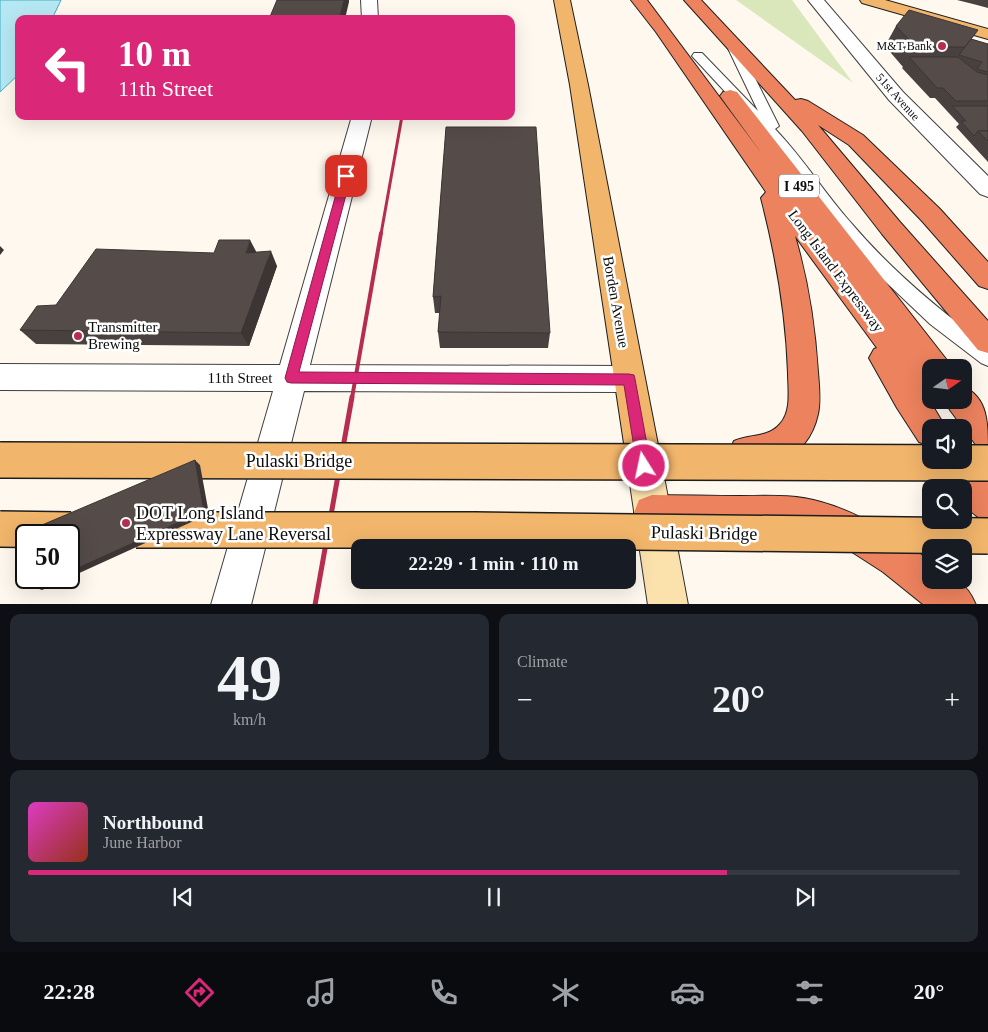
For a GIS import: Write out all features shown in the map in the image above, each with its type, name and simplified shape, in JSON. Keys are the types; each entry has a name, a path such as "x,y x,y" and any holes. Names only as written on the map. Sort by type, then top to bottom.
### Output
{"highway":[{"name":"Long Island Expressway","path":"639,0 826,260 922,383"},
{"name":"Long Island Expressway","path":"651,0 762,136 928,359"},
{"path":"692,0 775,88 988,341"},
{"path":"775,88 856,140 930,215 988,279"},
{"path":"642,450 719,452 768,450 780,446 792,436 799,424 804,401 799,302 791,261 768,179"},
{"path":"826,260 908,398 923,419"},
{"path":"958,307 988,330"},
{"path":"943,409 952,419"},
{"path":"968,409 988,434"},
{"path":"972,443 988,462"},
{"path":"960,469 988,504"},
{"path":"652,513 780,514 807,517 831,523 863,538 894,557 956,604"}],"main road":[{"name":"Borden Avenue","path":"562,0 576,70 668,604"},
{"path":"868,0 988,34"},
{"name":"Pulaski Bridge","path":"0,460 988,462"},
{"name":"Pulaski Bridge","path":"0,529 495,531 988,536"}],"street":[{"path":"369,0 370,15"},
{"name":"51st Avenue","path":"816,0 896,96 988,188"},
{"path":"231,604 361,120"},
{"name":"11th Street","path":"0,377 629,379"}],"lane":[{"path":"730,39 757,97 785,148"},
{"path":"698,56 785,148 845,228 906,292 937,319 988,357"},
{"path":"845,228 897,318"}],"green space":[{"path":"736,0 792,0 853,83"}],"water":[{"path":"0,0 61,0 54,15 15,15 15,78 0,92"}],"building":[{"path":"277,0 344,0 340,15 271,15"},
{"path":"909,10 978,30 965,47 916,47 896,26"},
{"path":"971,39 988,44 988,72 977,69 982,62 959,55"},
{"path":"909,57 958,57 977,72 988,75 988,101 956,101 943,88 937,88"},
{"path":"952,106 988,106 988,131 978,131 974,136 961,121 966,121"},
{"path":"446,127 536,127 550,333 438,332 441,296 433,297"},
{"path":"978,131 988,131 988,141"},
{"path":"219,240 250,240 246,253 271,251 241,333 20,330 37,306 56,305 96,249 214,253"},
{"name":"DOT Long Island Expressway Lane Reversal","path":"195,460 204,511 80,567 80,524 44,524"}],"railway":[{"path":"381,234 401,120"},
{"path":"352,398 381,233"},
{"path":"315,604 352,397"}],"place":[{"name":"M&T Bank","path":"942,46"},
{"name":"Transmitter Brewing","path":"78,336"},
{"name":"DOT Long Island Expressway Lane Reversal","path":"126,523"}],"route":[{"path":"346,176 291,378 629,379 644,466"}]}
